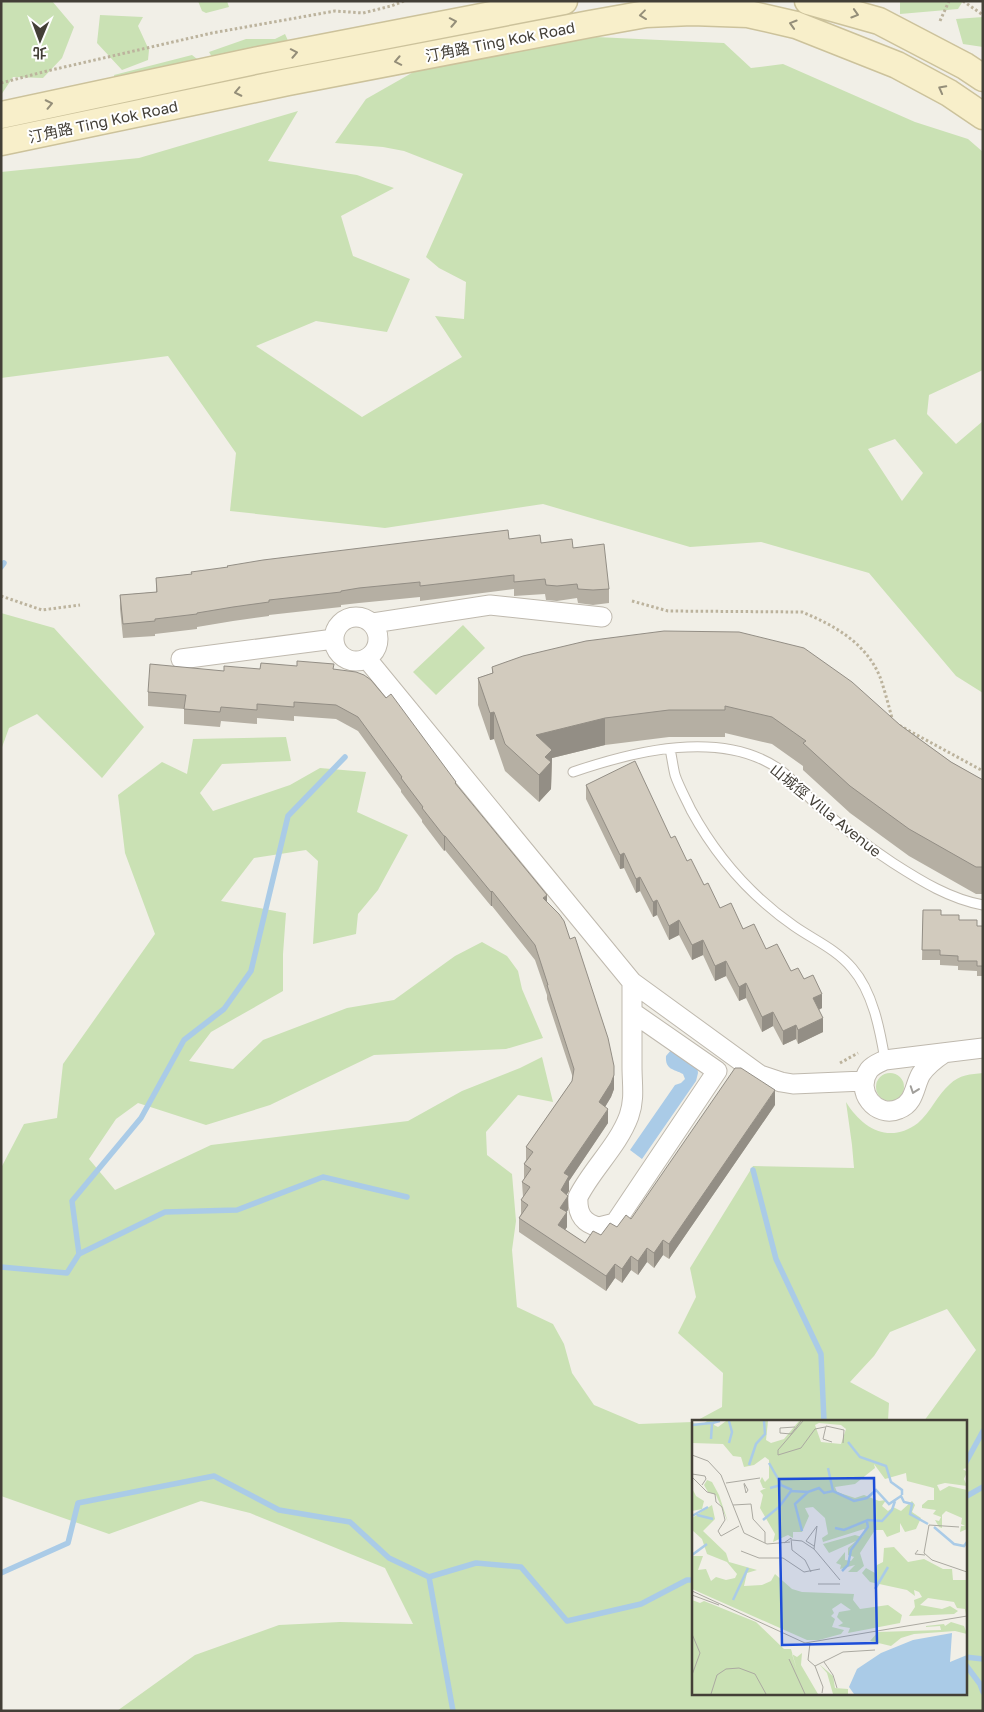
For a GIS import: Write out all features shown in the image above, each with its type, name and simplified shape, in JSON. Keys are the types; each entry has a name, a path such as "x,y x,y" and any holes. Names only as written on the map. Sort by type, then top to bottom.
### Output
{"main road":[{"name":"汀角路 Ting Kok Road","path":"1,114 316,48 564,1"},
{"path":"808,1 879,21 957,62 983,78"},
{"name":"汀角路 Ting Kok Road","path":"1,142 288,82 590,24 701,7 748,14 796,25 816,32 897,66 949,93 983,116"}],"street":[{"path":"372,623 490,605 602,617"},
{"path":"359,616 372,623 379,636 376,649 367,659 359,661 344,658 335,646 334,639 335,631 344,620 359,616"},
{"path":"181,659 334,639"},
{"path":"367,659 632,982 760,1075 792,1084 864,1081"},
{"path":"632,982 632,1012 632,1070 634,1085 633,1101 623,1130 578,1197 577,1206 584,1220 599,1228 615,1223 717,1070 632,1012"},
{"path":"944,1053 928,1065 917,1082 911,1100 906,1105 899,1109 884,1111 870,1103 864,1089 864,1081 869,1070 874,1065 885,1060 983,1048"}],"lane":[{"name":"山城徑 Villa Avenue","path":"573,772 602,762 670,749 724,748 739,750 780,770 843,827 886,858 931,886 953,896 983,904"},
{"path":"670,749 676,777 686,801 700,825 732,870 772,909 794,926 831,948 853,969 862,982 876,1019 885,1060"}],"path":[{"path":"1,83 212,33 334,11 363,13 404,1"},
{"path":"940,21 949,1"},
{"path":"963,1 983,15"},
{"path":"1,596 42,610 80,606"},
{"path":"632,601 668,611 802,612 822,620 841,630 863,651 879,676 893,722 983,771"}],"green space":[{"path":"1,1 52,1 74,27 62,58 43,78 13,77 1,95"},
{"path":"198,1 227,1 229,7 206,13 202,11"},
{"path":"900,1 963,1 958,9 900,14"},
{"path":"100,15 143,17 138,26 149,50 148,60 122,70 97,43"},
{"path":"983,17 983,47 963,44 956,19"},
{"path":"285,34 290,45 215,62 209,52 246,39 275,39"},
{"path":"596,37 724,43 751,68 783,64 915,122 968,139 983,152 983,370 929,395 927,414 956,444 983,421 983,693 956,676 869,573 761,542 690,547 543,504 385,528 230,511 236,453 168,356 1,378 1,172 139,158 298,111 268,161 357,175 394,188 341,216 353,256 410,279 387,332 316,321 256,346 362,417 462,357 435,316 464,319 466,282 439,268 426,257 463,174 404,151 383,147 335,143 366,99 417,70","holes":["895,439 923,473 902,501 868,449"]},
{"path":"192,55 202,63 115,82 114,75"},
{"path":"1,613 54,628 144,727 102,778 37,714 9,728 1,750"},
{"path":"463,625 485,648 436,695 413,672"},
{"path":"286,737 291,761 222,764 200,793 213,811 290,785 320,768 366,772 357,812 408,835 378,890 358,914 356,934 313,944 318,861 306,850 254,858 221,901 286,913 283,991 211,1032 189,1061 233,1069 263,1040 347,1008 394,1000 455,956 482,942 507,956 518,971 522,989 543,1038 506,1049 374,1055 270,1105 206,1125 138,1103 116,1119 89,1159 115,1190 211,1145 408,1121 462,1091 520,1068 542,1057 553,1102 518,1095 486,1132 487,1155 512,1174 516,1221 512,1250 517,1307 553,1324 564,1344 572,1373 594,1405 639,1424 692,1422 692,1694 966,1694 966,1420 925,1420 976,1350 947,1309 890,1332 874,1356 850,1382 889,1403 888,1420 698,1420 722,1407 723,1373 678,1333 696,1297 690,1268 753,1166 854,1168 846,1102 852,1111 868,1126 887,1133 897,1133 918,1123 927,1114 945,1088 954,1081 965,1076 983,1073 983,1711 117,1711 195,1655 279,1625 340,1622 413,1624 385,1568 250,1513 201,1501 109,1534 1,1496 1,1168 24,1124 57,1118 63,1064 155,934 125,853 118,795 162,762 187,774 193,739"},
{"path":"890,1073 900,1077 904,1087 900,1097 890,1101 880,1097 876,1087 880,1077"}],"water":[{"path":"672,1049 697,1064 698,1073 696,1081 642,1159 630,1150 675,1085 685,1079 683,1074 667,1064 666,1056"}],"building":[{"path":"508,530 509,539 540,535 541,543 572,539 573,548 604,544 609,589 578,589 577,584 546,585 545,579 514,582 514,575 420,586 420,582 359,588 341,592 269,600 269,602 197,614 155,619 155,621 123,624 120,595 157,592 156,578 192,574 191,572 263,560"},
{"path":"664,631 739,632 804,648 852,682 900,725 951,762 983,780 983,867 976,867 909,829 850,786 803,743 806,741 772,717 725,706 725,710 669,710 605,718 536,735 552,750 545,757 551,762 539,775 505,744 494,712 490,713 478,678 493,673 492,667 523,656 586,641"},
{"path":"297,661 334,664 333,669 364,675 371,680 386,698 391,694 455,783 547,895 543,898 564,921 570,939 575,937 608,1038 614,1075 599,1102 608,1109 564,1173 569,1176 561,1190 568,1196 560,1208 567,1212 558,1225 585,1243 593,1231 601,1235 610,1223 617,1227 626,1215 631,1219 735,1068 741,1068 775,1090 669,1244 663,1240 654,1253 647,1248 638,1261 631,1256 622,1269 615,1264 606,1276 519,1218 528,1205 521,1200 530,1187 522,1182 531,1169 524,1164 533,1152 526,1147 572,1081 574,1069 548,985 535,945 422,808 358,717 336,705 294,702 294,707 257,704 257,710 221,707 220,712 184,709 186,695 148,692 150,664 224,671 224,666 260,669 261,663 297,666"},
{"path":"635,761 671,838 675,836 687,861 691,859 704,885 708,883 720,908 731,903 743,929 754,924 766,949 777,944 791,971 798,968 804,979 813,975 822,994 813,998 823,1018 798,1030 796,1025 783,1031 773,1012 762,1017 746,983 739,987 726,961 715,966 703,940 692,945 679,920 669,926 657,900 653,902 640,877 636,879 624,853 620,855 586,785"},
{"path":"923,910 941,910 941,915 959,915 959,920 977,920 977,926 983,926 983,966 977,966 977,961 958,961 958,956 940,955 940,950 922,950"}],"waterway":[{"path":"1,567 4,563"},
{"path":"79,1254 72,1201 141,1118 184,1040 224,1009 251,971 288,816 345,757"},
{"path":"753,1170 776,1259 821,1354 824,1420"},
{"path":"1,1267 67,1273 79,1254 165,1212 237,1210 323,1177 407,1197"},
{"path":"966,1462 983,1431"},
{"path":"1,1573 68,1543 78,1503 214,1476 279,1510 350,1522 389,1558 429,1577 476,1563 521,1567 567,1621 641,1604 687,1580 692,1580"},
{"path":"966,1496 983,1487"},
{"path":"429,1577 453,1711"},
{"path":"966,1657 983,1659"},
{"path":"966,1665 980,1684 983,1692"}]}
